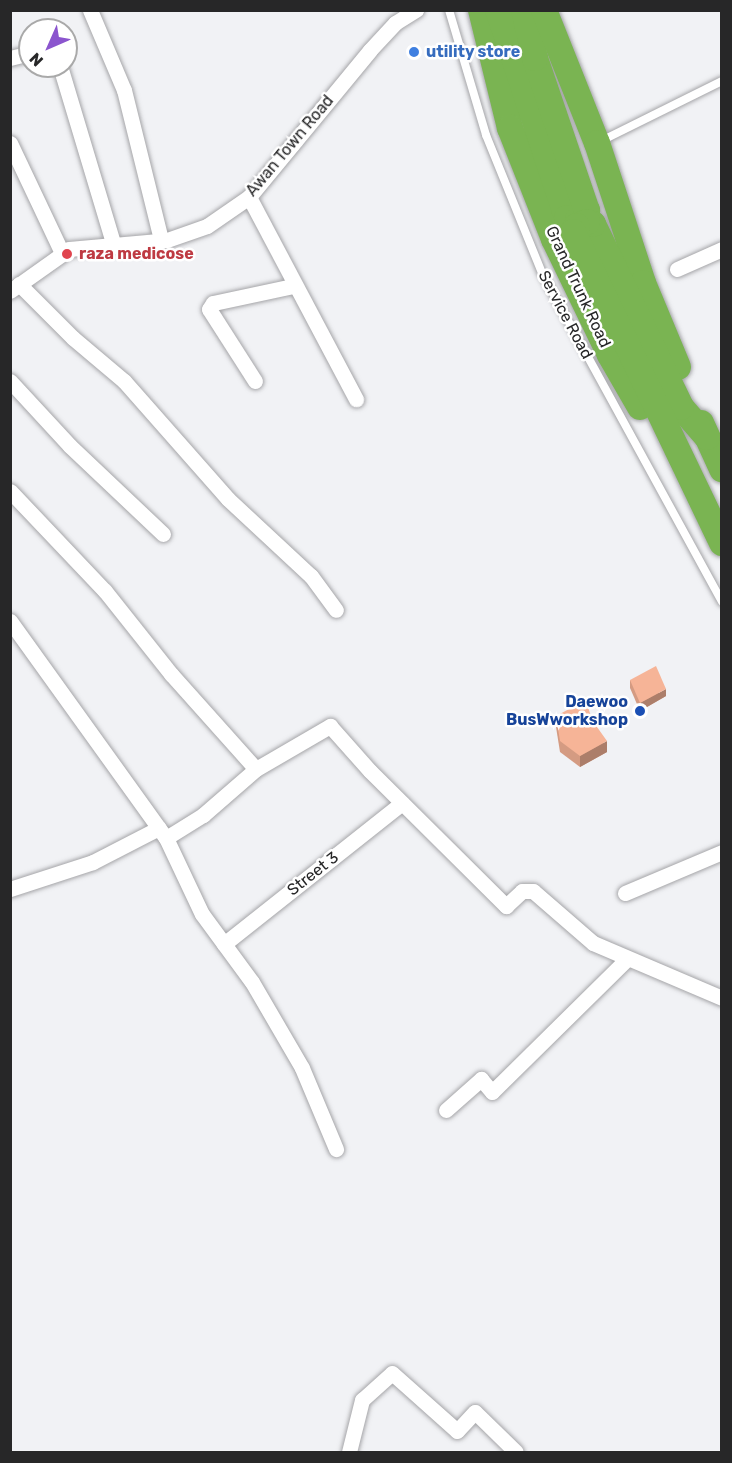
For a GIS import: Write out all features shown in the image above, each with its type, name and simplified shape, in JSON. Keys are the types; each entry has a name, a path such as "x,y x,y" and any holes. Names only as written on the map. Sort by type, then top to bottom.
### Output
{"highway":[{"name":"Grand Trunk Road","path":"481,10 510,128 554,239 610,355 722,544"},
{"path":"498,10 567,218 578,220 587,211 535,58 524,10"},
{"path":"543,10 597,143 643,283 706,436 722,469"},
{"path":"706,436 681,407 593,224 587,222 577,226 573,232 722,544"}],"street":[{"path":"90,10 124,90 161,240"},
{"name":"Awan Town Road","path":"15,288 69,249 161,240 207,226 249,197 370,50 395,23 416,10"},
{"path":"64,78 114,246"},
{"path":"10,143 62,253"},
{"path":"249,197 293,286 356,399"},
{"path":"677,269 722,249"},
{"path":"255,381 209,309 213,303 293,286"},
{"path":"15,288 124,381 228,499 311,576 336,610"},
{"path":"10,381 70,446 163,534"},
{"path":"10,491 105,591 171,674 256,769"},
{"path":"10,621 162,833 202,914 252,982 302,1068 336,1149"},
{"path":"10,890 93,862 203,815 256,769 330,726 402,803 506,906 522,891 533,891 593,943 722,998"},
{"name":"Street 3","path":"224,944 402,803"},
{"path":"625,893 722,852"},
{"path":"446,1110 481,1080 492,1092 627,959"},
{"path":"349,1452 362,1400 392,1373 457,1431 475,1412 516,1452"}],"lane":[{"name":"Service Road","path":"448,10 486,135 542,273 722,602"},
{"path":"597,143 722,81"}],"building":[{"path":"656,666 666,689 640,703 630,680"},
{"path":"586,700 592,720 607,741 580,756 560,741 556,716"}],"place":[{"name":"utility store","path":"414,52"},
{"name":"raza medicose","path":"67,254"},
{"name":"Daewoo BusWworkshop","path":"640,711"}]}
